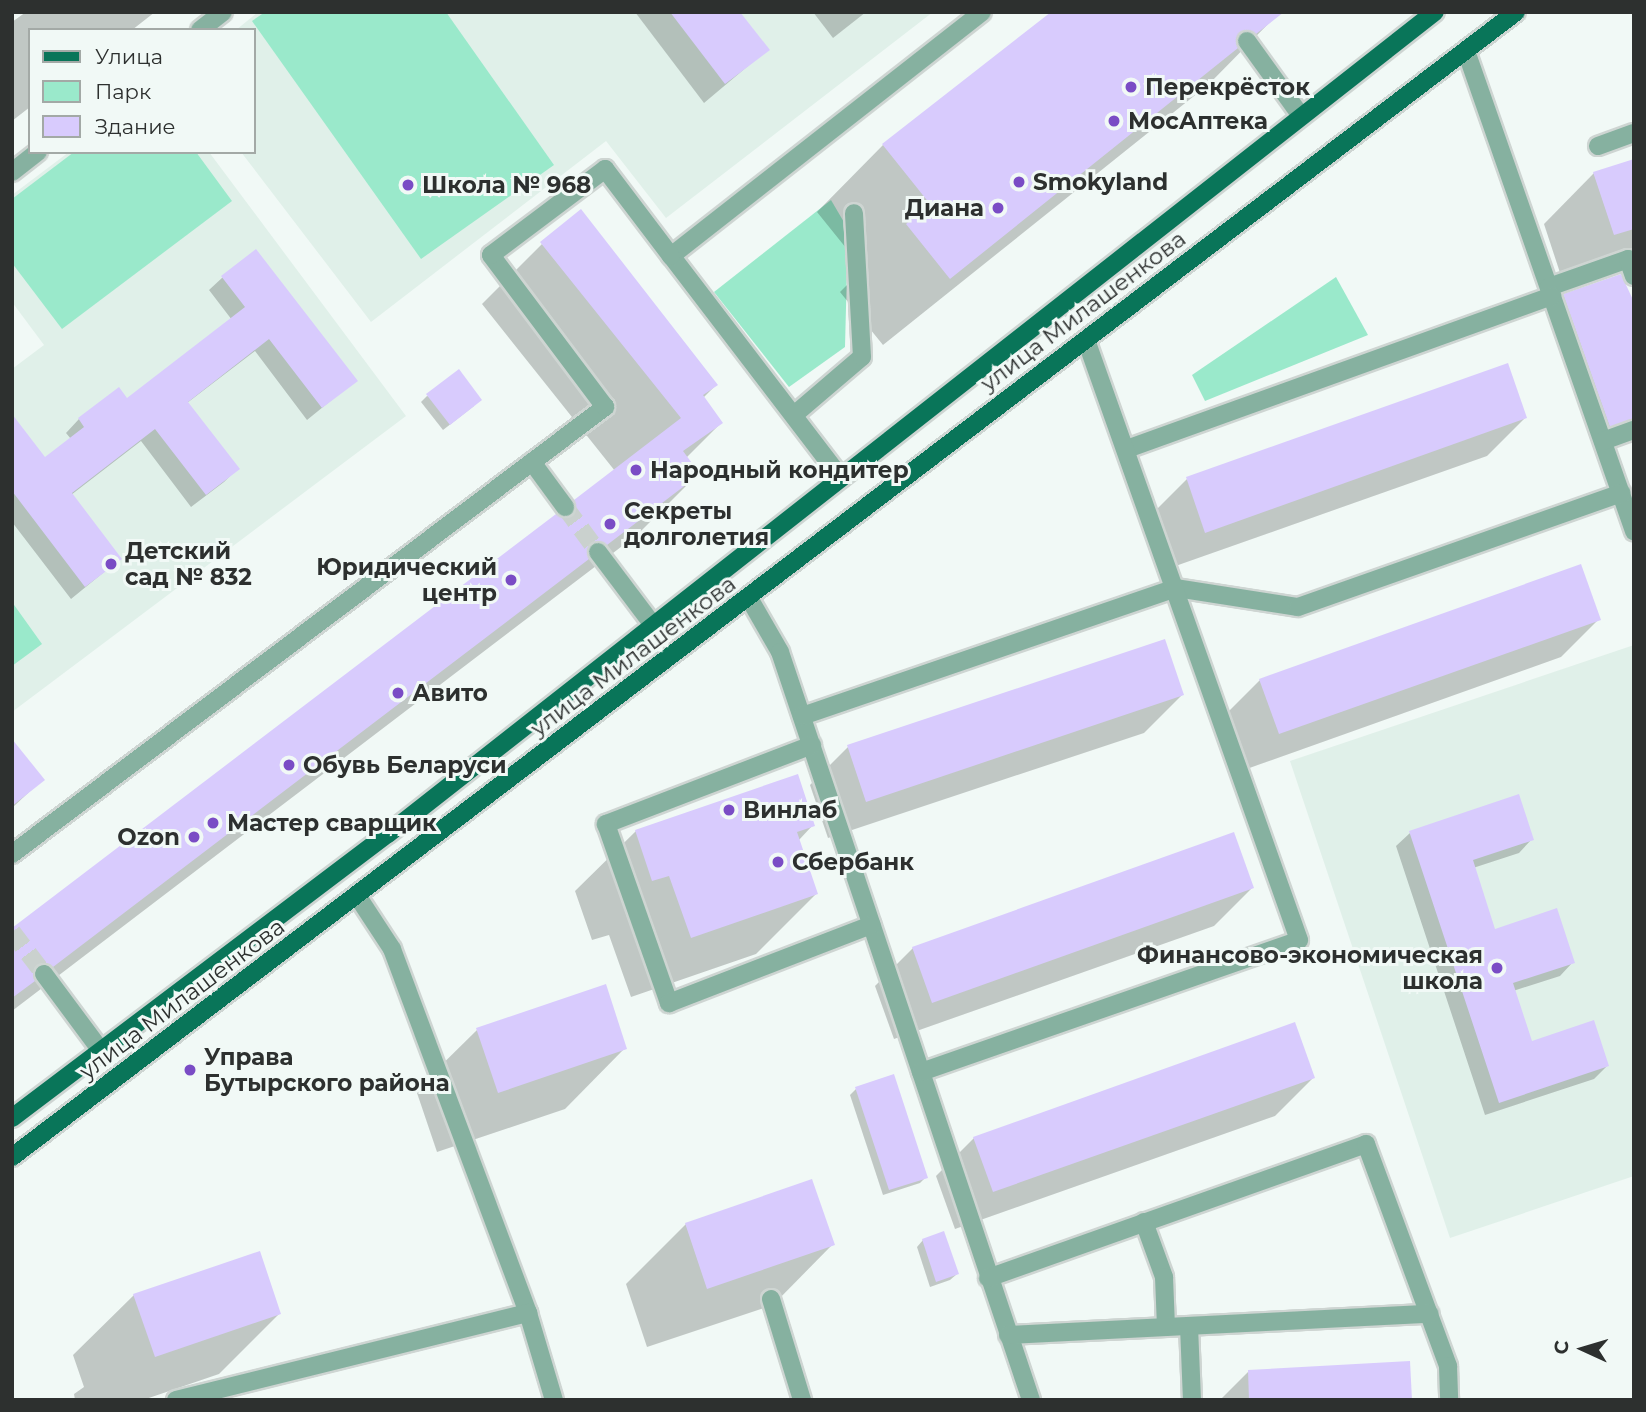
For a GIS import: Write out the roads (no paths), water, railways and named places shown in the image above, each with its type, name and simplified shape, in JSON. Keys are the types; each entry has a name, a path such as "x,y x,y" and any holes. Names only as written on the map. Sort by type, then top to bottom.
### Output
{"main road":[{"name":"улица Милашенкова","path":"12,1118 102,1052 653,625 1435,12"},
{"name":"улица Милашенкова","path":"12,1157 358,897 1516,12"}],"lane":[{"path":"203,28 223,12"},
{"path":"671,256 982,12"},
{"path":"1247,41 1301,116"},
{"path":"1465,51 1634,531"},
{"path":"1598,146 1634,133"},
{"path":"12,172 35,154"},
{"path":"12,854 605,407 491,255 605,169 841,478"},
{"path":"794,415 862,357 853,213"},
{"path":"1127,449 1550,291 1628,258 1634,276"},
{"path":"921,1072 1299,940 1176,587 1086,340"},
{"path":"1602,441 1634,430"},
{"path":"532,462 565,507"},
{"path":"802,716 1176,587 1298,607 1621,494"},
{"path":"598,552 653,625"},
{"path":"749,598 780,652 1031,1400"},
{"path":"812,745 606,824 669,1003 870,925"},
{"path":"358,897 392,949 528,1313 554,1400"},
{"path":"44,974 102,1052"},
{"path":"988,1278 1366,1143 1448,1366 1449,1400"},
{"path":"1144,1222 1164,1277 1166,1327"},
{"path":"771,1298 802,1400"},
{"path":"176,1400 528,1313"},
{"path":"1008,1335 1429,1314"},
{"path":"1189,1326 1192,1400"}],"tunnel":[{"path":"565,507 598,552"},
{"path":"12,932 44,974"}],"place":[{"name":"Перекрёсток","path":"1131,87"},
{"name":"МосАптека","path":"1114,121"},
{"name":"Smokyland","path":"1019,182"},
{"name":"Школа № 968","path":"408,185"},
{"name":"Диана","path":"998,208"},
{"name":"Народный кондитер","path":"636,470"},
{"name":"Секреты долголетия","path":"610,524"},
{"name":"Детский сад № 832","path":"111,564"},
{"name":"Юридический центр","path":"511,580"},
{"name":"Авито","path":"398,693"},
{"name":"Обувь Беларуси","path":"289,765"},
{"name":"Винлаб","path":"729,810"},
{"name":"Мастер сварщик","path":"213,823"},
{"name":"Ozon","path":"194,837"},
{"name":"Сбербанк","path":"778,862"},
{"name":"Финансово-экономическая школа","path":"1497,968"},
{"name":"Управа Бутырского района","path":"190,1070"}]}
